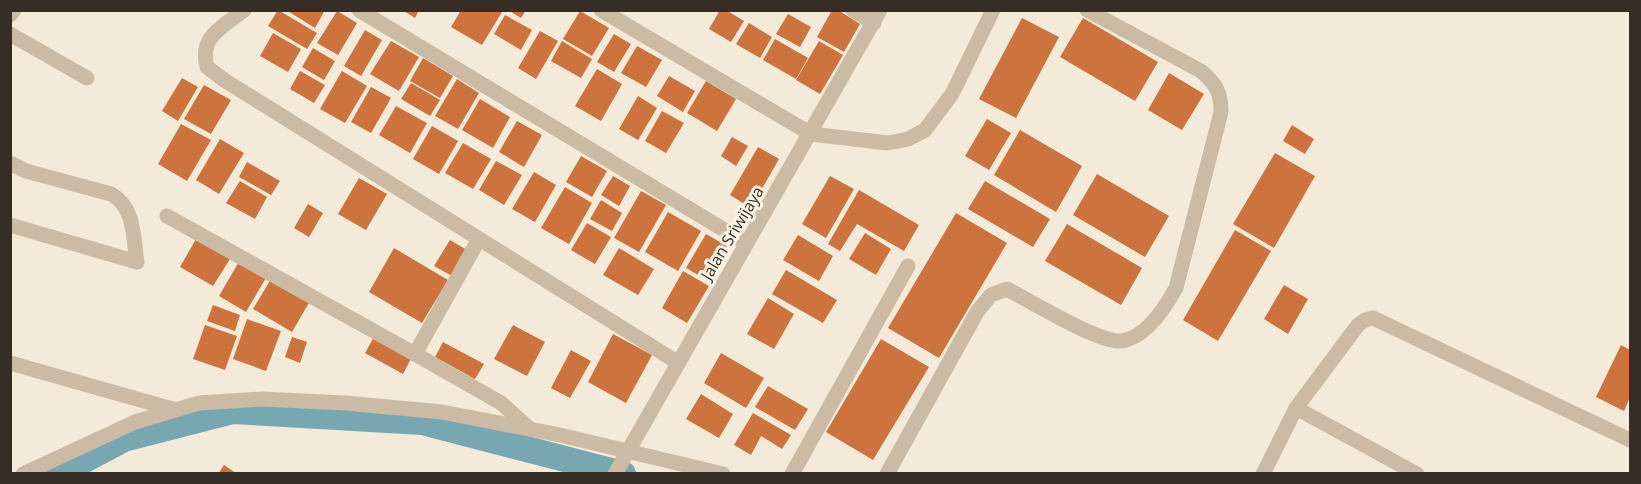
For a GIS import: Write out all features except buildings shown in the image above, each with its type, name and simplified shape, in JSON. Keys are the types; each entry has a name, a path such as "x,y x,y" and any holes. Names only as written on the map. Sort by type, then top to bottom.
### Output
{"street":[{"path":"10,15 14,10"},
{"path":"244,10 208,39 205,47 207,67 224,80 677,362"},
{"path":"359,10 746,243"},
{"path":"601,10 811,134 888,143 908,139 925,130 952,94 993,10"},
{"path":"853,10 877,17"},
{"path":"887,474 977,312 991,295 1007,289 1095,335 1119,341 1131,338 1153,321 1166,307 1176,288 1221,112 1221,96 1215,83 1201,71 1088,10"},
{"name":"Jalan Sriwijaya","path":"620,463 877,17"},
{"path":"10,34 87,78"},
{"path":"10,163 26,171 111,194 123,200 128,209 137,262 10,225"},
{"path":"168,216 501,403 531,430"},
{"path":"415,354 479,239"},
{"path":"792,474 908,266"},
{"path":"1263,474 1296,408 1358,325 1373,318 1630,440"},
{"path":"10,363 176,410"},
{"path":"23,474 135,422 199,403 262,399 345,403 442,412 531,430 620,463 723,474"},
{"path":"1296,408 1417,474"}],"waterway":[{"path":"58,474 124,439 233,411 422,422 623,474"}]}
